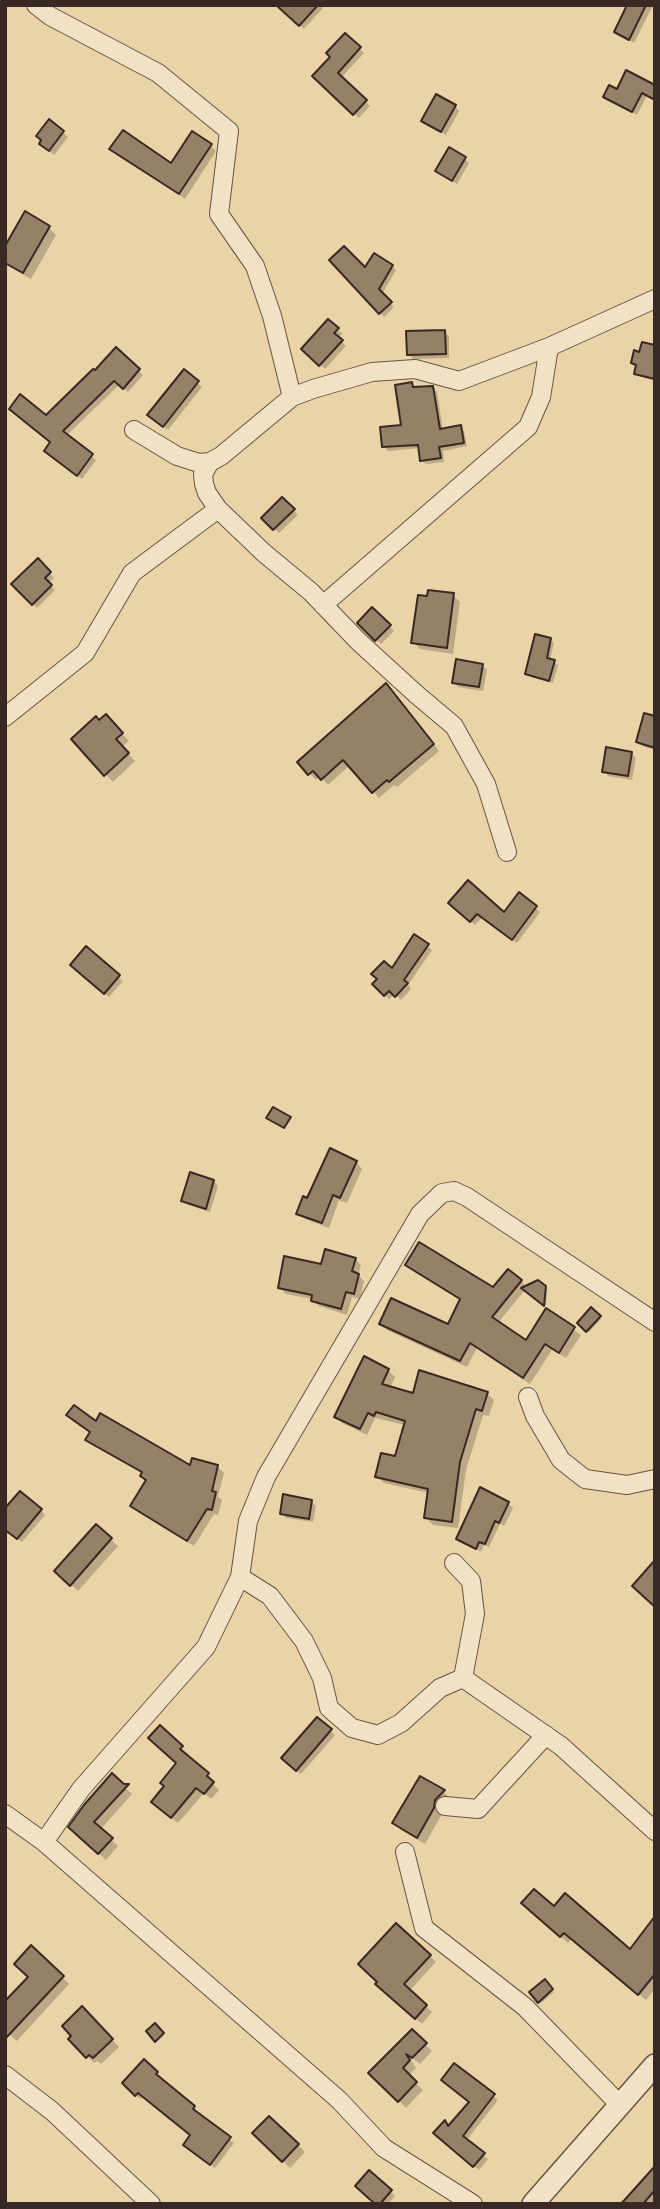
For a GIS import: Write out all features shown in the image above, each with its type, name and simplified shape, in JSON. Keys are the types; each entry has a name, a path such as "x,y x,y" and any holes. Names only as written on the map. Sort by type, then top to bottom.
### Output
{"street":[{"path":"36,5 50,16 158,73 229,131 219,214 255,266 272,316 292,397"},
{"path":"134,430 187,460 199,463 210,461 221,456 292,397 372,372 415,369 459,381 549,347 655,299"},
{"path":"323,606 528,427 541,397 549,347"},
{"path":"210,461 204,474 204,484 218,509 358,641 454,726 486,784 507,852"},
{"path":"7,714 85,653 132,573 218,509"},
{"path":"44,1842 81,1789 206,1647 240,1577 248,1521 265,1477 421,1214 442,1193 454,1191 467,1197 655,1322"},
{"path":"528,1397 535,1416 561,1460 585,1479 626,1485 655,1479"},
{"path":"454,1563 471,1581 474,1614 463,1678"},
{"path":"240,1577 270,1596 304,1640 323,1678 329,1708 352,1728 378,1735 401,1723 440,1688 463,1678"},
{"path":"463,1678 561,1746 655,1832"},
{"path":"445,1806 478,1809 545,1735"},
{"path":"5,1814 44,1842 339,2100 384,2148 473,2204"},
{"path":"405,1852 424,1928 525,2007 620,2105"},
{"path":"533,2204 655,2066"},
{"path":"5,2075 52,2110 151,2204"}],"building":[{"path":"276,5 318,5 299,26"},
{"path":"627,5 646,5 629,40 614,32"},
{"path":"345,33 361,47 338,73 367,100 353,115 312,76 330,57 326,53"},
{"path":"626,70 655,85 655,100 642,93 632,112 603,97 609,85 617,89"},
{"path":"436,94 456,105 441,132 421,121"},
{"path":"49,119 64,131 49,151 39,144 41,140 36,136"},
{"path":"123,130 171,163 192,131 212,144 179,194 109,149"},
{"path":"449,147 466,157 452,181 435,171"},
{"path":"25,211 50,226 23,273 5,263 5,246"},
{"path":"344,246 365,267 374,253 393,265 379,289 392,302 379,314 329,260"},
{"path":"328,319 339,328 334,333 343,340 319,366 301,349"},
{"path":"445,330 446,354 407,355 406,331"},
{"path":"642,342 655,345 655,379 634,374 636,365 631,363 634,350 639,352"},
{"path":"116,347 140,369 123,389 114,381 63,431 93,454 77,476 44,451 50,442 9,409 20,394 46,415"},
{"path":"184,369 199,381 163,427 147,415"},
{"path":"412,382 413,387 433,386 440,429 461,425 464,443 439,447 441,458 420,461 418,445 382,447 380,427 401,425 395,385"},
{"path":"282,497 295,509 273,530 261,518"},
{"path":"38,558 51,572 45,578 52,585 32,605 11,584"},
{"path":"428,590 454,593 447,648 411,643 418,595 427,596"},
{"path":"372,607 391,625 375,641 357,623"},
{"path":"535,634 551,638 547,658 555,660 549,681 525,674"},
{"path":"456,659 483,664 479,687 452,683"},
{"path":"386,683 434,744 372,793 343,760 321,780 313,771 308,775 297,762"},
{"path":"644,713 655,716 655,748 636,742"},
{"path":"106,714 123,733 116,739 129,753 104,776 71,739 96,716 99,720"},
{"path":"606,747 632,752 628,776 602,772"},
{"path":"468,880 504,912 519,892 537,906 512,940 477,914 470,922 448,903"},
{"path":"414,934 429,944 404,980 408,983 395,997 389,991 384,996 372,984 377,979 371,974 384,961 392,968"},
{"path":"86,946 120,975 104,994 70,965"},
{"path":"273,1107 291,1117 284,1128 266,1118"},
{"path":"330,1148 357,1161 340,1198 333,1195 322,1223 296,1214 303,1196 307,1198"},
{"path":"190,1172 214,1180 206,1209 181,1201"},
{"path":"419,1242 493,1287 508,1269 522,1280 492,1317 526,1340 546,1308 575,1327 559,1353 545,1344 523,1378 470,1343 460,1361 379,1324 391,1298 448,1324 460,1299 405,1265"},
{"path":"325,1249 356,1258 352,1271 359,1274 354,1294 346,1292 341,1309 311,1301 312,1295 278,1288 284,1256 321,1264"},
{"path":"538,1280 546,1286 544,1306 521,1288"},
{"path":"591,1307 601,1316 586,1332 577,1323"},
{"path":"364,1356 389,1369 382,1384 413,1393 419,1370 488,1392 482,1411 476,1409 460,1462 452,1522 424,1518 428,1489 375,1477 381,1453 395,1456 405,1421 376,1412 374,1416 368,1413 360,1429 334,1417"},
{"path":"74,1405 96,1421 100,1413 190,1465 192,1458 218,1465 212,1491 216,1492 212,1510 207,1509 187,1541 130,1506 146,1480 140,1476 142,1472 85,1440 90,1432 66,1415"},
{"path":"480,1487 509,1502 499,1523 495,1521 485,1544 479,1542 476,1549 456,1539"},
{"path":"20,1491 42,1509 17,1539 5,1530 5,1508"},
{"path":"283,1494 312,1500 309,1519 280,1514"},
{"path":"96,1524 112,1538 70,1586 54,1571"},
{"path":"655,1560 655,1607 632,1586"},
{"path":"317,1717 332,1729 296,1771 281,1758"},
{"path":"160,1725 183,1746 180,1749 209,1773 207,1776 214,1782 204,1794 196,1788 171,1818 151,1802 164,1786 160,1783 176,1763 148,1738"},
{"path":"112,1773 124,1784 129,1784 94,1822 113,1838 98,1854 68,1827"},
{"path":"420,1776 445,1790 435,1800 434,1808 417,1838 392,1823"},
{"path":"534,1889 554,1906 565,1893 630,1949 655,1916 655,1974 638,1995 564,1933 560,1937 521,1903"},
{"path":"396,1923 431,1955 404,1984 427,2005 415,2019 375,1984 377,1982 358,1964"},
{"path":"31,1945 64,1976 5,2039 5,2001 28,1977 14,1964"},
{"path":"545,1979 553,1989 538,2003 529,1992"},
{"path":"82,2006 113,2039 93,2058 89,2055 86,2058 68,2039 71,2036 62,2026"},
{"path":"155,2023 164,2033 155,2042 146,2031"},
{"path":"412,2029 427,2043 412,2058 406,2054 410,2060 403,2068 417,2082 398,2102 368,2073"},
{"path":"144,2059 158,2072 156,2074 195,2106 193,2109 231,2137 210,2165 183,2145 190,2135 138,2093 135,2096 122,2083"},
{"path":"454,2063 495,2094 463,2136 485,2153 473,2167 433,2133 445,2120 448,2126 469,2102 441,2080"},
{"path":"269,2116 299,2144 282,2162 252,2133"},
{"path":"655,2166 655,2190 643,2204 621,2204"},
{"path":"369,2170 392,2190 380,2204 375,2204 355,2186"}]}
